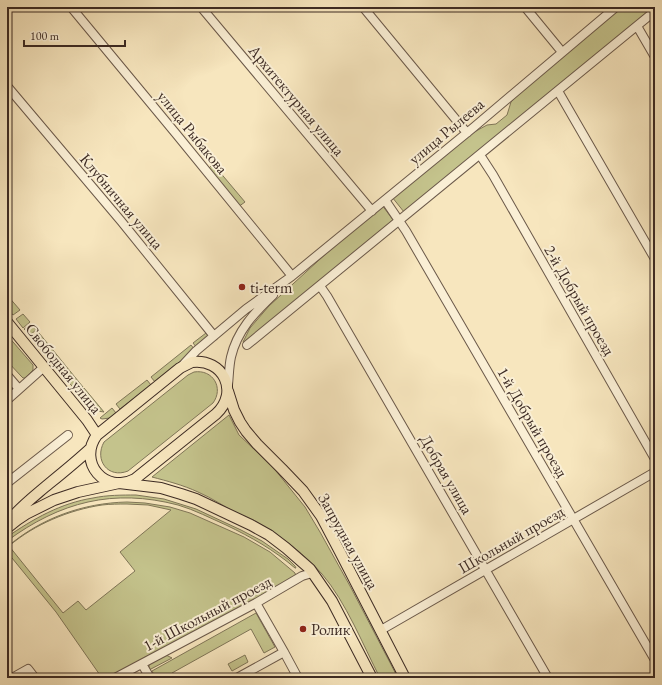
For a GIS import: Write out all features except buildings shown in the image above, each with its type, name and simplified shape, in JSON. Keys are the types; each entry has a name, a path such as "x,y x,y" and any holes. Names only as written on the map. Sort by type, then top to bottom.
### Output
{"main road":[{"name":"Свободная улица","path":"7,322 87,420 97,435"},
{"name":"Запрудная улица","path":"179,368 192,362 209,364 217,368 226,382 234,410 246,431 296,483 320,516 338,547 405,678"},
{"path":"179,368 97,435 91,448 90,459 96,471 106,480 114,483 146,486 186,495 206,503 269,535 294,555 312,573 332,601 372,678"},
{"path":"7,528 26,514 54,500 78,492 135,479 216,414 224,404 227,396 227,389"},
{"path":"7,524 26,503 91,448"}],"street":[{"name":"улица Рыбакова","path":"70,7 292,276"},
{"name":"Архитектурная улица","path":"201,7 372,211"},
{"path":"363,7 467,133"},
{"path":"525,7 562,52"},
{"name":"улица Рылеева","path":"179,368 196,351 246,309 292,276 372,211 616,7"},
{"path":"247,345 655,11"},
{"path":"637,26 655,57"},
{"name":"Клубничная улица","path":"7,86 121,221 214,336"},
{"path":"558,91 655,259"},
{"name":"2-й Добрый проезд","path":"480,155 493,175 655,459"},
{"name":"1-й Добрый проезд","path":"385,200 399,221 655,660"},
{"name":"улица Рылеева","path":"227,389 233,351 240,334 258,309 292,276"},
{"name":"Добрая улица","path":"320,286 335,309 548,678"},
{"path":"7,400 44,367"},
{"path":"7,375 19,389"},
{"path":"7,483 68,435"},
{"name":"Школьный проезд","path":"381,630 655,472"},
{"name":"1-й Школьный проезд","path":"115,678 256,603 302,576 312,573"},
{"path":"256,603 298,678"},
{"path":"237,678 284,652"},
{"path":"142,664 150,678"},
{"path":"12,678 28,669 35,678"}],"shaded area":[{"path":"621,7 654,7 404,212 392,197 467,136 487,125 496,124 507,115 511,102 519,94 551,65"},
{"path":"213,164 245,202 238,207 208,169"},
{"path":"382,205 393,220 244,343 243,342 250,328 269,306 355,227"},
{"path":"7,295 20,310 13,315 7,308"},
{"path":"23,314 30,322 23,328 16,319"},
{"path":"31,324 36,330 30,335 24,329"},
{"path":"39,333 83,387 77,392 32,339"},
{"path":"206,333 210,338 197,348 193,343"},
{"path":"7,335 33,365 33,370 25,378 23,378 7,361"},
{"path":"191,345 195,350 155,382 151,377"},
{"path":"194,372 207,373 215,381 217,391 213,403 128,471 121,473 109,470 102,461 101,449 104,442 188,375"},
{"path":"147,380 151,385 120,409 116,404"},
{"path":"84,388 104,412 95,410 89,406 78,394"},
{"path":"112,408 116,413 110,418 100,418"},
{"path":"229,415 239,435 272,466 305,507 350,586 398,678 380,678 339,597 331,585 309,560 279,536 260,524 238,514 203,494 181,485 152,477"},
{"path":"136,495 164,499 196,509 262,541 288,559 296,568 262,544 226,525 184,507 154,500 131,498 88,502 67,508 47,517 7,541 7,537 27,524 59,508 81,500 104,496"},
{"path":"111,503 145,503 170,507 190,513 244,537 270,552 295,573 296,577 174,645 109,678 102,678 56,612 12,558 7,562 7,547 20,537 48,520 79,509","holes":["108,504 148,505 171,510 120,552 135,571 86,610 78,601 63,613 9,546 19,538 41,525 77,510"]},
{"path":"256,613 275,647 264,653 251,629 172,673 174,678 156,678 152,671"},
{"path":"166,655 172,658 149,670 150,663"},
{"path":"245,655 248,662 232,671 228,664"}],"place":[{"name":"ti-term","path":"242,287"},
{"name":"Ролик","path":"303,629"}]}
